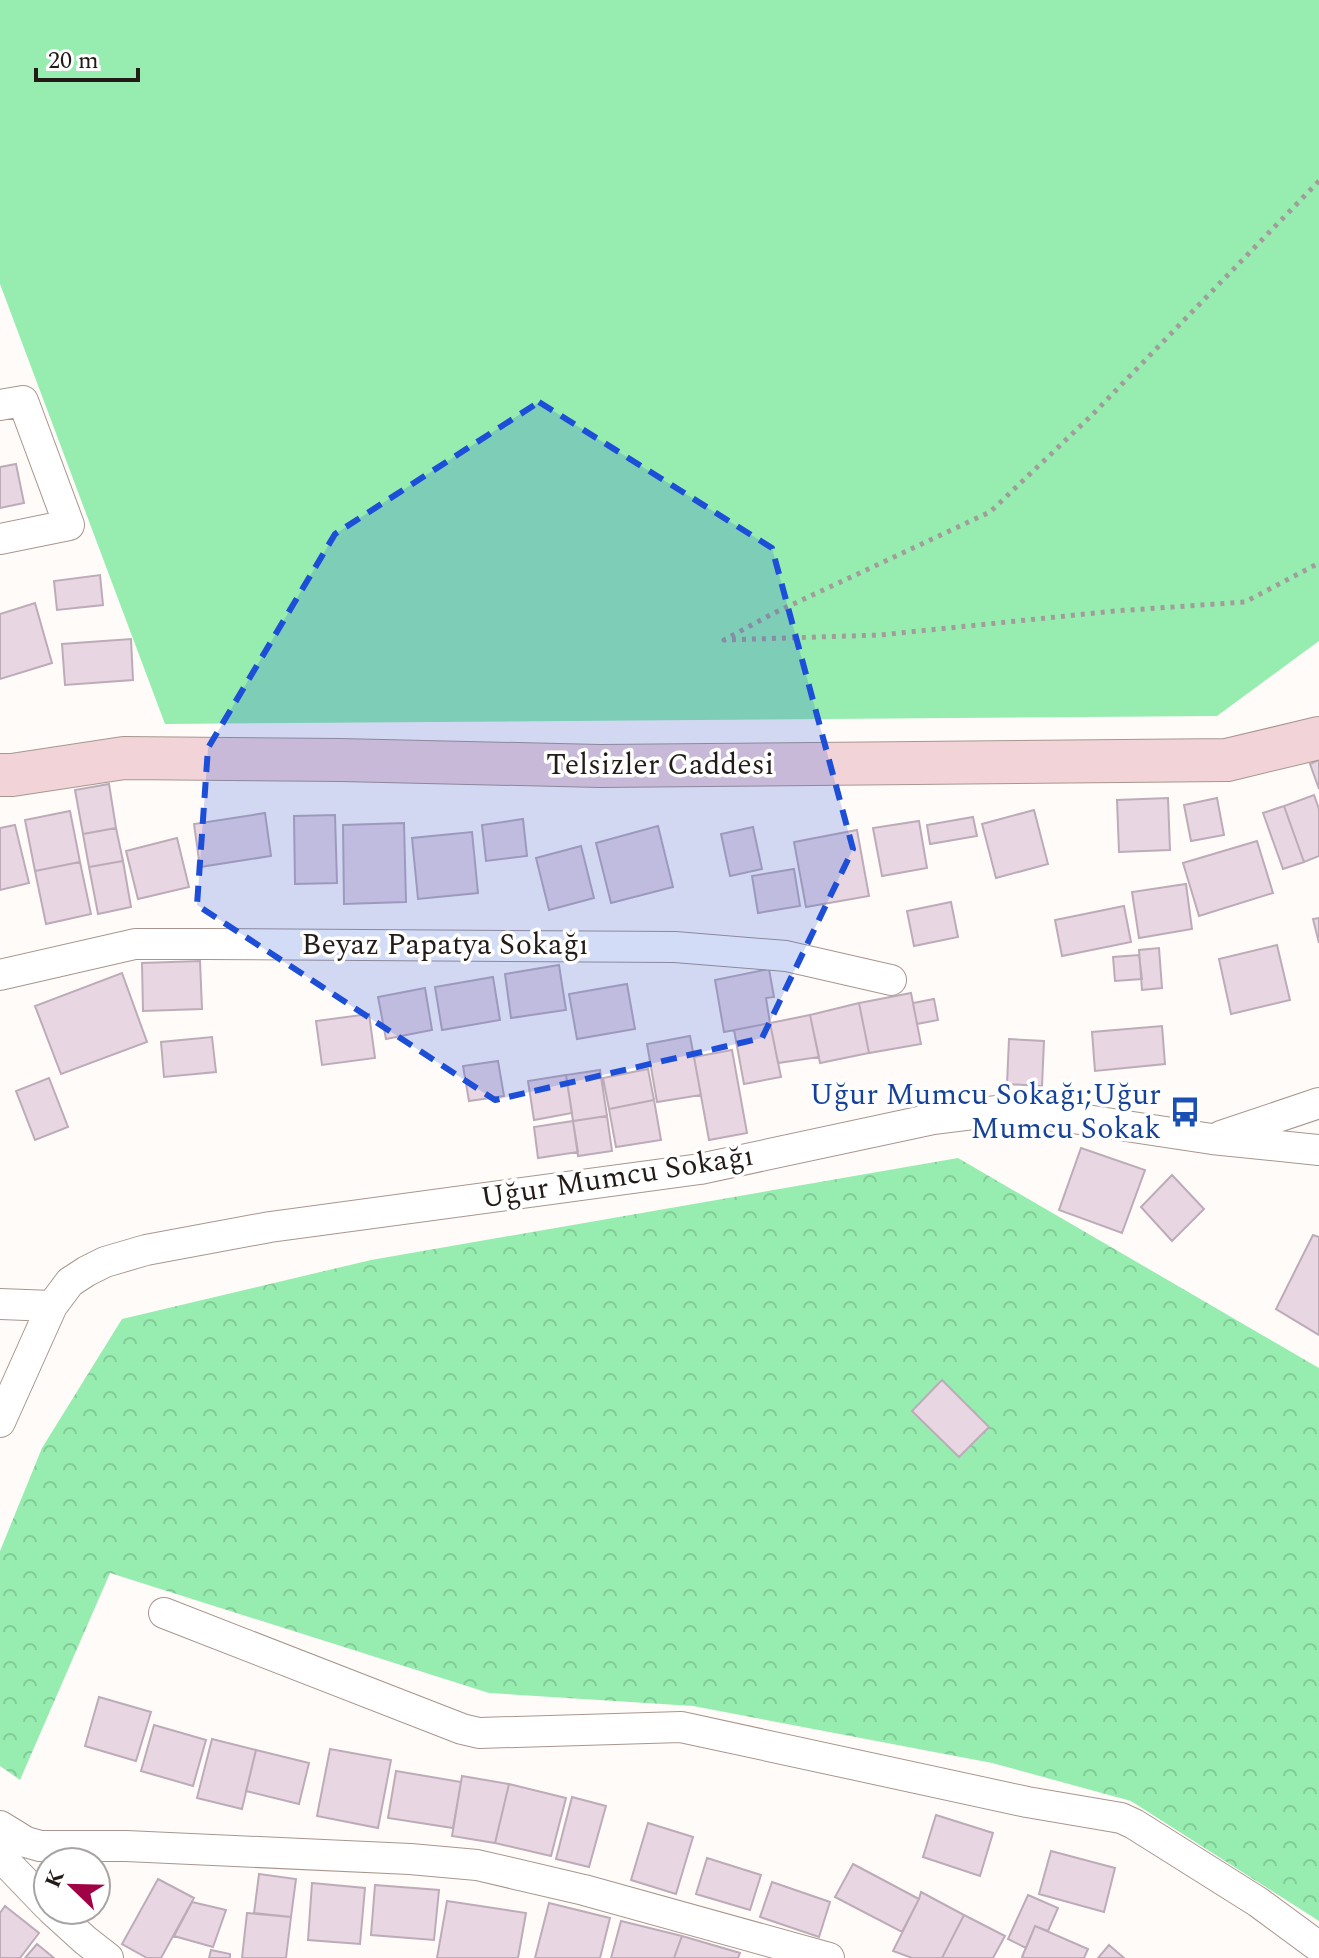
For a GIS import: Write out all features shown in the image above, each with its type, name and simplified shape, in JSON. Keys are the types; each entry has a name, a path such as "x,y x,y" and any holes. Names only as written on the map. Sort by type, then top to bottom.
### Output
{"street":[{"path":"0,539 69,525 12,403"},
{"name":"Telsizler Caddesi","path":"0,775 124,758 600,766 1227,760 1319,738"},
{"name":"Beyaz Papatya Sokağı","path":"0,975 135,944 239,944 675,947 786,956 891,980"},
{"name":"Uğur Mumcu Sokağı","path":"0,1422 52,1306 70,1282 105,1262 146,1250 270,1227 700,1169 933,1119 1005,1110 1212,1139 1319,1103"},
{"path":"1212,1139 1319,1150"},
{"path":"0,1304 52,1306"},
{"path":"164,1613 479,1733 681,1727 1027,1802 1121,1818 1258,1902 1319,1947"},
{"path":"0,1826 26,1842 40,1846 173,1848 477,1865 599,1894 829,1958"},
{"path":"0,1856 32,1889"},
{"path":"70,1926 108,1958"}],"path":[{"path":"1319,181 1092,415 990,512 772,614 724,640 880,635 1115,611 1245,602 1319,563"}],"highlighted area":[{"path":"539,402 772,548 853,849 762,1038 495,1100 197,905 208,748 335,534"}],"green space":[{"path":"0,0 1319,0 1319,641 1217,716 165,724 0,284"},
{"path":"958,1158 1319,1368 1319,1921 1131,1801 992,1763 693,1706 489,1693 110,1573 20,1780 0,1766 0,1551 42,1448 122,1319 371,1260"}],"building":[{"path":"16,464 24,503 0,508 0,467"},
{"path":"100,575 103,605 57,610 54,581"},
{"path":"35,603 52,663 0,679 0,614"},
{"path":"131,639 133,680 65,685 62,644"},
{"path":"1319,760 1319,789 1310,764"},
{"path":"109,784 116,828 83,834 75,790"},
{"path":"1314,795 1319,809 1319,856 1304,862 1284,806"},
{"path":"1168,798 1170,850 1119,852 1117,800"},
{"path":"1217,798 1224,835 1191,841 1184,805"},
{"path":"1284,806 1304,862 1283,869 1263,813"},
{"path":"1034,810 1048,864 996,878 982,824"},
{"path":"70,811 80,862 35,871 25,820"},
{"path":"265,813 271,856 200,867 194,824"},
{"path":"335,815 337,883 295,884 294,816"},
{"path":"973,817 977,836 930,844 927,825"},
{"path":"523,819 527,856 486,861 482,825"},
{"path":"919,821 927,868 882,876 873,828"},
{"path":"404,823 406,902 344,904 343,825"},
{"path":"15,825 29,883 0,890 0,828"},
{"path":"658,826 673,887 611,903 596,843"},
{"path":"753,827 762,869 730,876 721,834"},
{"path":"116,828 123,861 89,867 83,834"},
{"path":"857,830 869,896 806,907 794,842"},
{"path":"472,832 478,893 418,899 412,838"},
{"path":"177,838 189,887 138,899 126,851"},
{"path":"1257,841 1273,893 1199,916 1183,863"},
{"path":"581,846 594,898 549,910 536,858"},
{"path":"123,861 131,907 98,914 89,867"},
{"path":"80,862 91,914 46,924 35,871"},
{"path":"794,869 800,906 758,913 752,876"},
{"path":"1186,884 1192,929 1139,938 1132,892"},
{"path":"951,902 958,937 914,946 907,911"},
{"path":"1124,906 1131,942 1062,956 1055,920"},
{"path":"1319,918 1319,943 1313,919"},
{"path":"1277,945 1290,1000 1231,1014 1219,959"},
{"path":"1159,948 1162,988 1142,990 1139,950"},
{"path":"1139,955 1142,979 1115,981 1113,957"},
{"path":"200,961 202,1009 143,1011 142,963"},
{"path":"559,965 566,1010 511,1018 505,974"},
{"path":"769,969 774,997 766,998 770,1023 724,1032 715,980"},
{"path":"122,973 147,1042 61,1074 35,1006"},
{"path":"493,977 500,1020 442,1030 435,987"},
{"path":"627,984 635,1029 577,1039 569,994"},
{"path":"425,988 432,1030 386,1039 378,997"},
{"path":"911,993 921,1044 869,1053 859,1003"},
{"path":"934,999 938,1020 917,1024 913,1003"},
{"path":"859,1003 869,1053 820,1063 810,1015"},
{"path":"369,1014 375,1058 322,1065 316,1021"},
{"path":"810,1015 819,1057 778,1063 770,1023"},
{"path":"770,1023 781,1077 744,1084 734,1030"},
{"path":"1162,1026 1165,1064 1095,1071 1092,1032"},
{"path":"690,1036 701,1095 657,1102 647,1044"},
{"path":"212,1037 216,1072 164,1077 161,1042"},
{"path":"1009,1039 1044,1041 1042,1086 1007,1084"},
{"path":"732,1050 747,1133 709,1140 694,1057"},
{"path":"498,1061 504,1096 469,1101 463,1066"},
{"path":"648,1069 654,1100 609,1109 603,1078"},
{"path":"600,1070 607,1116 573,1121 566,1075"},
{"path":"566,1075 572,1113 534,1120 528,1081"},
{"path":"49,1078 68,1127 35,1140 16,1091"},
{"path":"654,1100 661,1140 616,1147 609,1109"},
{"path":"607,1116 612,1151 578,1156 573,1121"},
{"path":"573,1121 578,1152 538,1158 534,1127"},
{"path":"1081,1148 1145,1170 1122,1233 1059,1210"},
{"path":"1172,1175 1204,1209 1172,1241 1141,1207"},
{"path":"1313,1235 1319,1237 1319,1335 1276,1309"},
{"path":"942,1380 989,1427 959,1457 912,1411"},
{"path":"99,1697 151,1712 136,1761 85,1746"},
{"path":"154,1725 206,1740 193,1786 141,1771"},
{"path":"212,1739 256,1750 242,1809 197,1798"},
{"path":"330,1749 391,1760 378,1828 317,1816"},
{"path":"256,1750 309,1763 299,1804 246,1791"},
{"path":"396,1771 461,1782 453,1828 388,1818"},
{"path":"462,1776 509,1784 495,1843 452,1836"},
{"path":"509,1784 566,1798 551,1856 495,1843"},
{"path":"572,1797 606,1806 589,1867 556,1859"},
{"path":"936,1815 993,1833 980,1876 923,1857"},
{"path":"648,1823 693,1837 676,1894 631,1880"},
{"path":"1051,1851 1115,1868 1104,1912 1039,1894"},
{"path":"707,1858 761,1875 750,1910 696,1894"},
{"path":"853,1864 919,1899 902,1932 835,1897"},
{"path":"259,1874 296,1879 291,1917 254,1913"},
{"path":"158,1879 194,1898 161,1958 147,1958 122,1944"},
{"path":"772,1882 830,1902 819,1937 760,1917"},
{"path":"312,1883 365,1888 360,1944 308,1940"},
{"path":"375,1885 439,1890 434,1940 371,1935"},
{"path":"921,1892 964,1915 942,1958 912,1958 893,1951"},
{"path":"1028,1895 1058,1908 1048,1931 1035,1926 1026,1948 1008,1939"},
{"path":"447,1901 526,1913 518,1958 437,1958"},
{"path":"192,1902 226,1910 213,1947 174,1936"},
{"path":"549,1903 610,1918 600,1958 535,1958"},
{"path":"5,1906 39,1933 20,1958 0,1958 0,1913"},
{"path":"247,1913 291,1917 286,1958 242,1958"},
{"path":"964,1915 1005,1936 993,1958 942,1958"},
{"path":"621,1921 682,1936 674,1958 611,1958"},
{"path":"1035,1926 1088,1949 1084,1958 1022,1957"},
{"path":"682,1936 740,1953 738,1958 674,1958"},
{"path":"37,1944 54,1958 25,1958"},
{"path":"1109,1945 1124,1958 1098,1958"},
{"path":"211,1950 230,1954 230,1958 209,1958"}],"place":[{"name":"Uğur Mumcu Sokağı;Uğur Mumcu Sokak","path":"1185,1112"}]}
